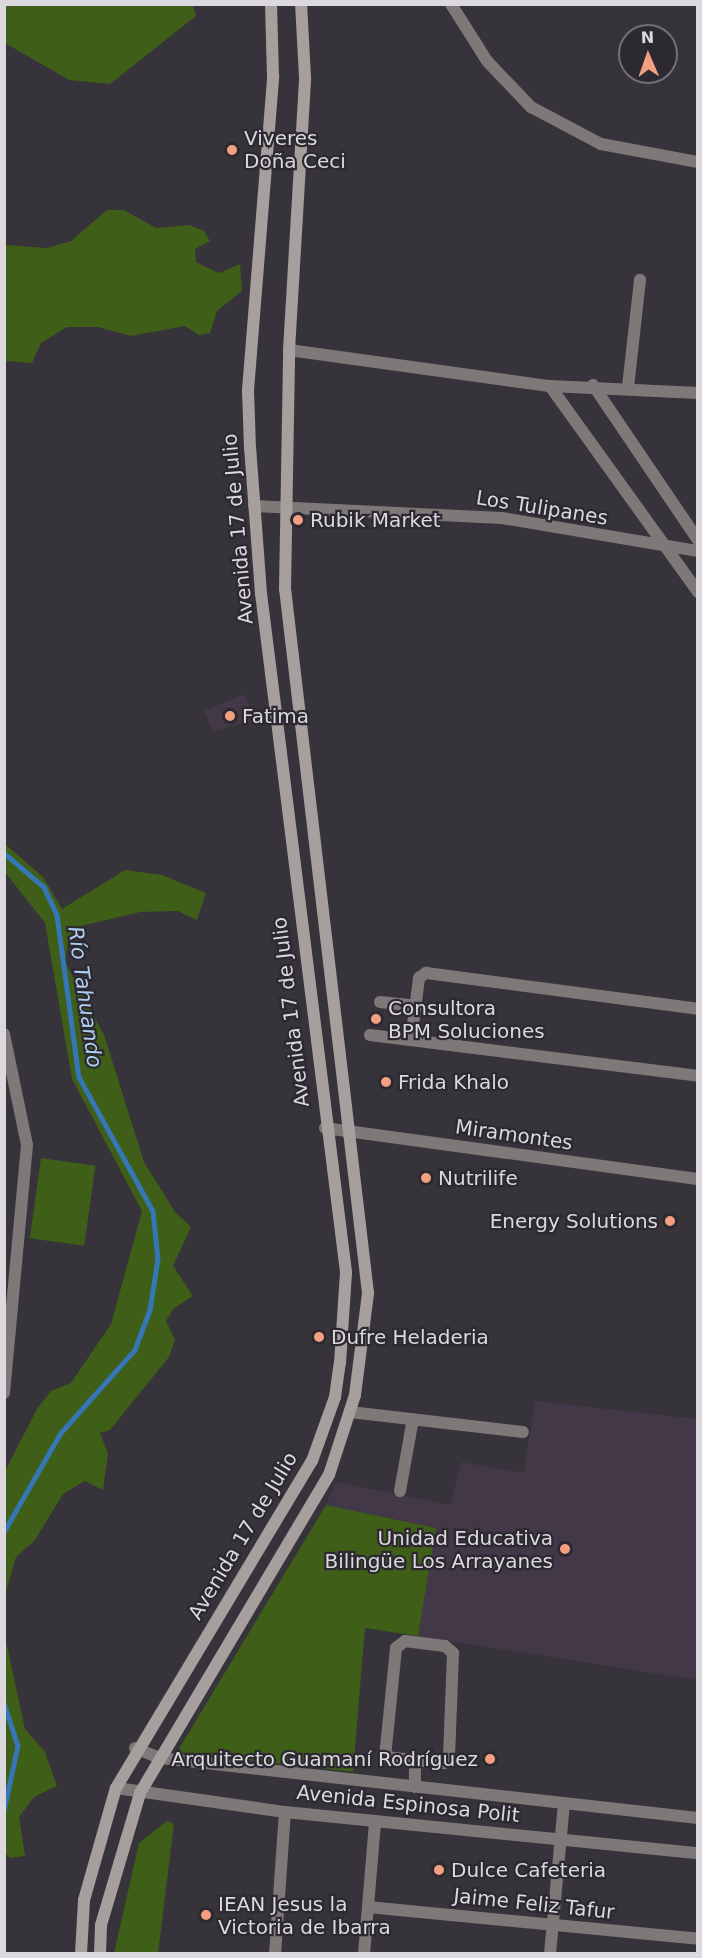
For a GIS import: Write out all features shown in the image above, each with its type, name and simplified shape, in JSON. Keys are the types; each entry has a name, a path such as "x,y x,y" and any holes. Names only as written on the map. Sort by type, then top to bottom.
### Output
{"main road":[{"name":"Avenida 17 de Julio","path":"81,1953 84,1900 116,1788 135,1748 282,1515 312,1461 335,1397 346,1272 325,1128 254,506 248,390 273,76 271,4"},
{"path":"100,1953 101,1925 140,1793 317,1499 350,1412 368,1293 285,589 289,350 305,77 301,4"}],"street":[{"path":"451,4 487,61 531,107 601,144 698,162"},
{"path":"628,387 640,280"},
{"path":"289,350 550,386 593,385 698,393"},
{"path":"593,385 698,540"},
{"path":"550,386 698,592"},
{"name":"Los Tulipanes","path":"254,506 502,518 665,548 698,551"},
{"path":"411,1040 419,978 426,974 698,1009"},
{"path":"380,1002 416,1006"},
{"path":"4,1034 27,1145 4,1394"},
{"path":"370,1035 698,1076"},
{"name":"Miramontes","path":"325,1128 698,1179"},
{"path":"350,1412 523,1432"},
{"path":"400,1491 413,1419"},
{"path":"405,1641 445,1646 454,1659 449,1756 444,1763 415,1763 389,1760 385,1753 396,1648 405,1641"},
{"name":"Avenida Espinosa Polit","path":"135,1748 160,1758 698,1818"},
{"path":"415,1763 415,1787"},
{"name":"Avenida Espinosa Polit","path":"116,1788 285,1812 698,1853"},
{"path":"550,1953 564,1804"},
{"path":"275,1953 285,1812"},
{"path":"364,1953 375,1822"},
{"name":"Jaime Feliz Tafur","path":"368,1907 698,1939"}],"shaded area":[{"name":"Fatima","path":"245,694 256,720 212,731 204,711"},
{"name":"Unidad Educativa Bilingüe Los Arrayanes","path":"535,1401 697,1419 697,1680 418,1636 436,1528 326,1505 336,1482 450,1505 461,1462 524,1473"}],"green space":[{"path":"5,4 193,5 196,16 110,84 69,80 5,43"},
{"path":"107,210 124,210 156,228 189,225 204,231 210,241 195,249 196,262 219,273 240,264 242,291 217,311 210,333 199,335 185,326 131,336 98,327 67,327 41,343 32,363 5,361 5,245 47,248 71,241"},
{"path":"5,844 43,877 62,909 125,870 162,875 206,893 197,920 178,911 140,912 81,926 69,936 65,962 104,1035 144,1162 175,1212 191,1227 173,1266 193,1296 173,1309 166,1321 175,1340 169,1357 110,1430 100,1433 108,1453 103,1490 85,1481 63,1494 35,1540 16,1557 5,1594 5,1471 37,1409 51,1391 71,1383 111,1324 142,1211 72,1079 45,923 5,872"},
{"path":"41,1158 95,1166 84,1246 30,1238"},
{"path":"326,1505 436,1528 418,1636 365,1628 353,1772 177,1752"},
{"path":"4,1632 25,1729 45,1752 57,1786 34,1797 19,1817 25,1856 10,1858 4,1852"},
{"path":"167,1821 174,1824 158,1953 114,1953 139,1843"}],"waterway":[{"name":"Río Tahuando","path":"4,853 44,887 57,915 79,1077 153,1211 158,1259 150,1310 135,1350 61,1433 4,1532"},
{"name":"Río Tahuando","path":"4,1703 18,1746 4,1811"}],"place":[{"name":"Viveres Doña Ceci","path":"232,150"},
{"name":"Rubik Market","path":"298,520"},
{"name":"Fatima","path":"230,716"},
{"name":"Consultora BPM Soluciones","path":"376,1019"},
{"name":"Frida Khalo","path":"386,1082"},
{"name":"Nutrilife","path":"426,1178"},
{"name":"Energy Solutions","path":"670,1221"},
{"name":"Dufre Heladeria","path":"319,1337"},
{"name":"Unidad Educativa Bilingüe Los Arrayanes","path":"565,1549"},
{"name":"Arquitecto Guamaní Rodríguez","path":"490,1759"},
{"name":"Dulce Cafeteria","path":"439,1870"},
{"name":"IEAN Jesus la Victoria de Ibarra","path":"206,1915"}]}
